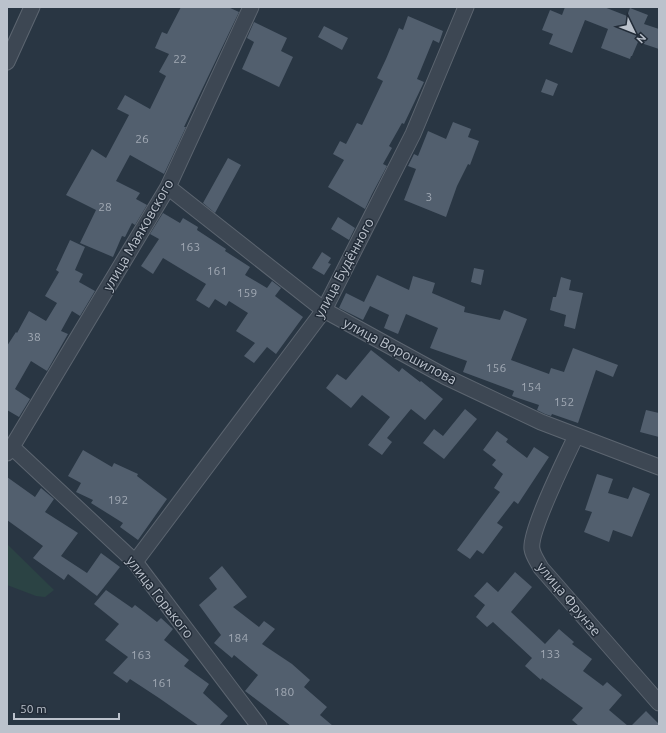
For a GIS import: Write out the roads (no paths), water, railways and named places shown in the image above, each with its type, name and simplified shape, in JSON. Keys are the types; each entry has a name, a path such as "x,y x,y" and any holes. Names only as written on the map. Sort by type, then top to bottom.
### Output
{"street":[{"path":"7,62 32,7"},
{"name":"улица Маяковского","path":"10,450 168,187 252,7"},
{"name":"улица Будённого","path":"135,562 324,310 413,134 466,7"},
{"name":"улица Ворошилова","path":"168,187 324,310 446,377 541,422 659,467"},
{"name":"улица Фрунзе","path":"576,436 535,528 531,548 541,568 659,703"},
{"name":"улица Горького","path":"10,450 135,562 259,726"}]}
